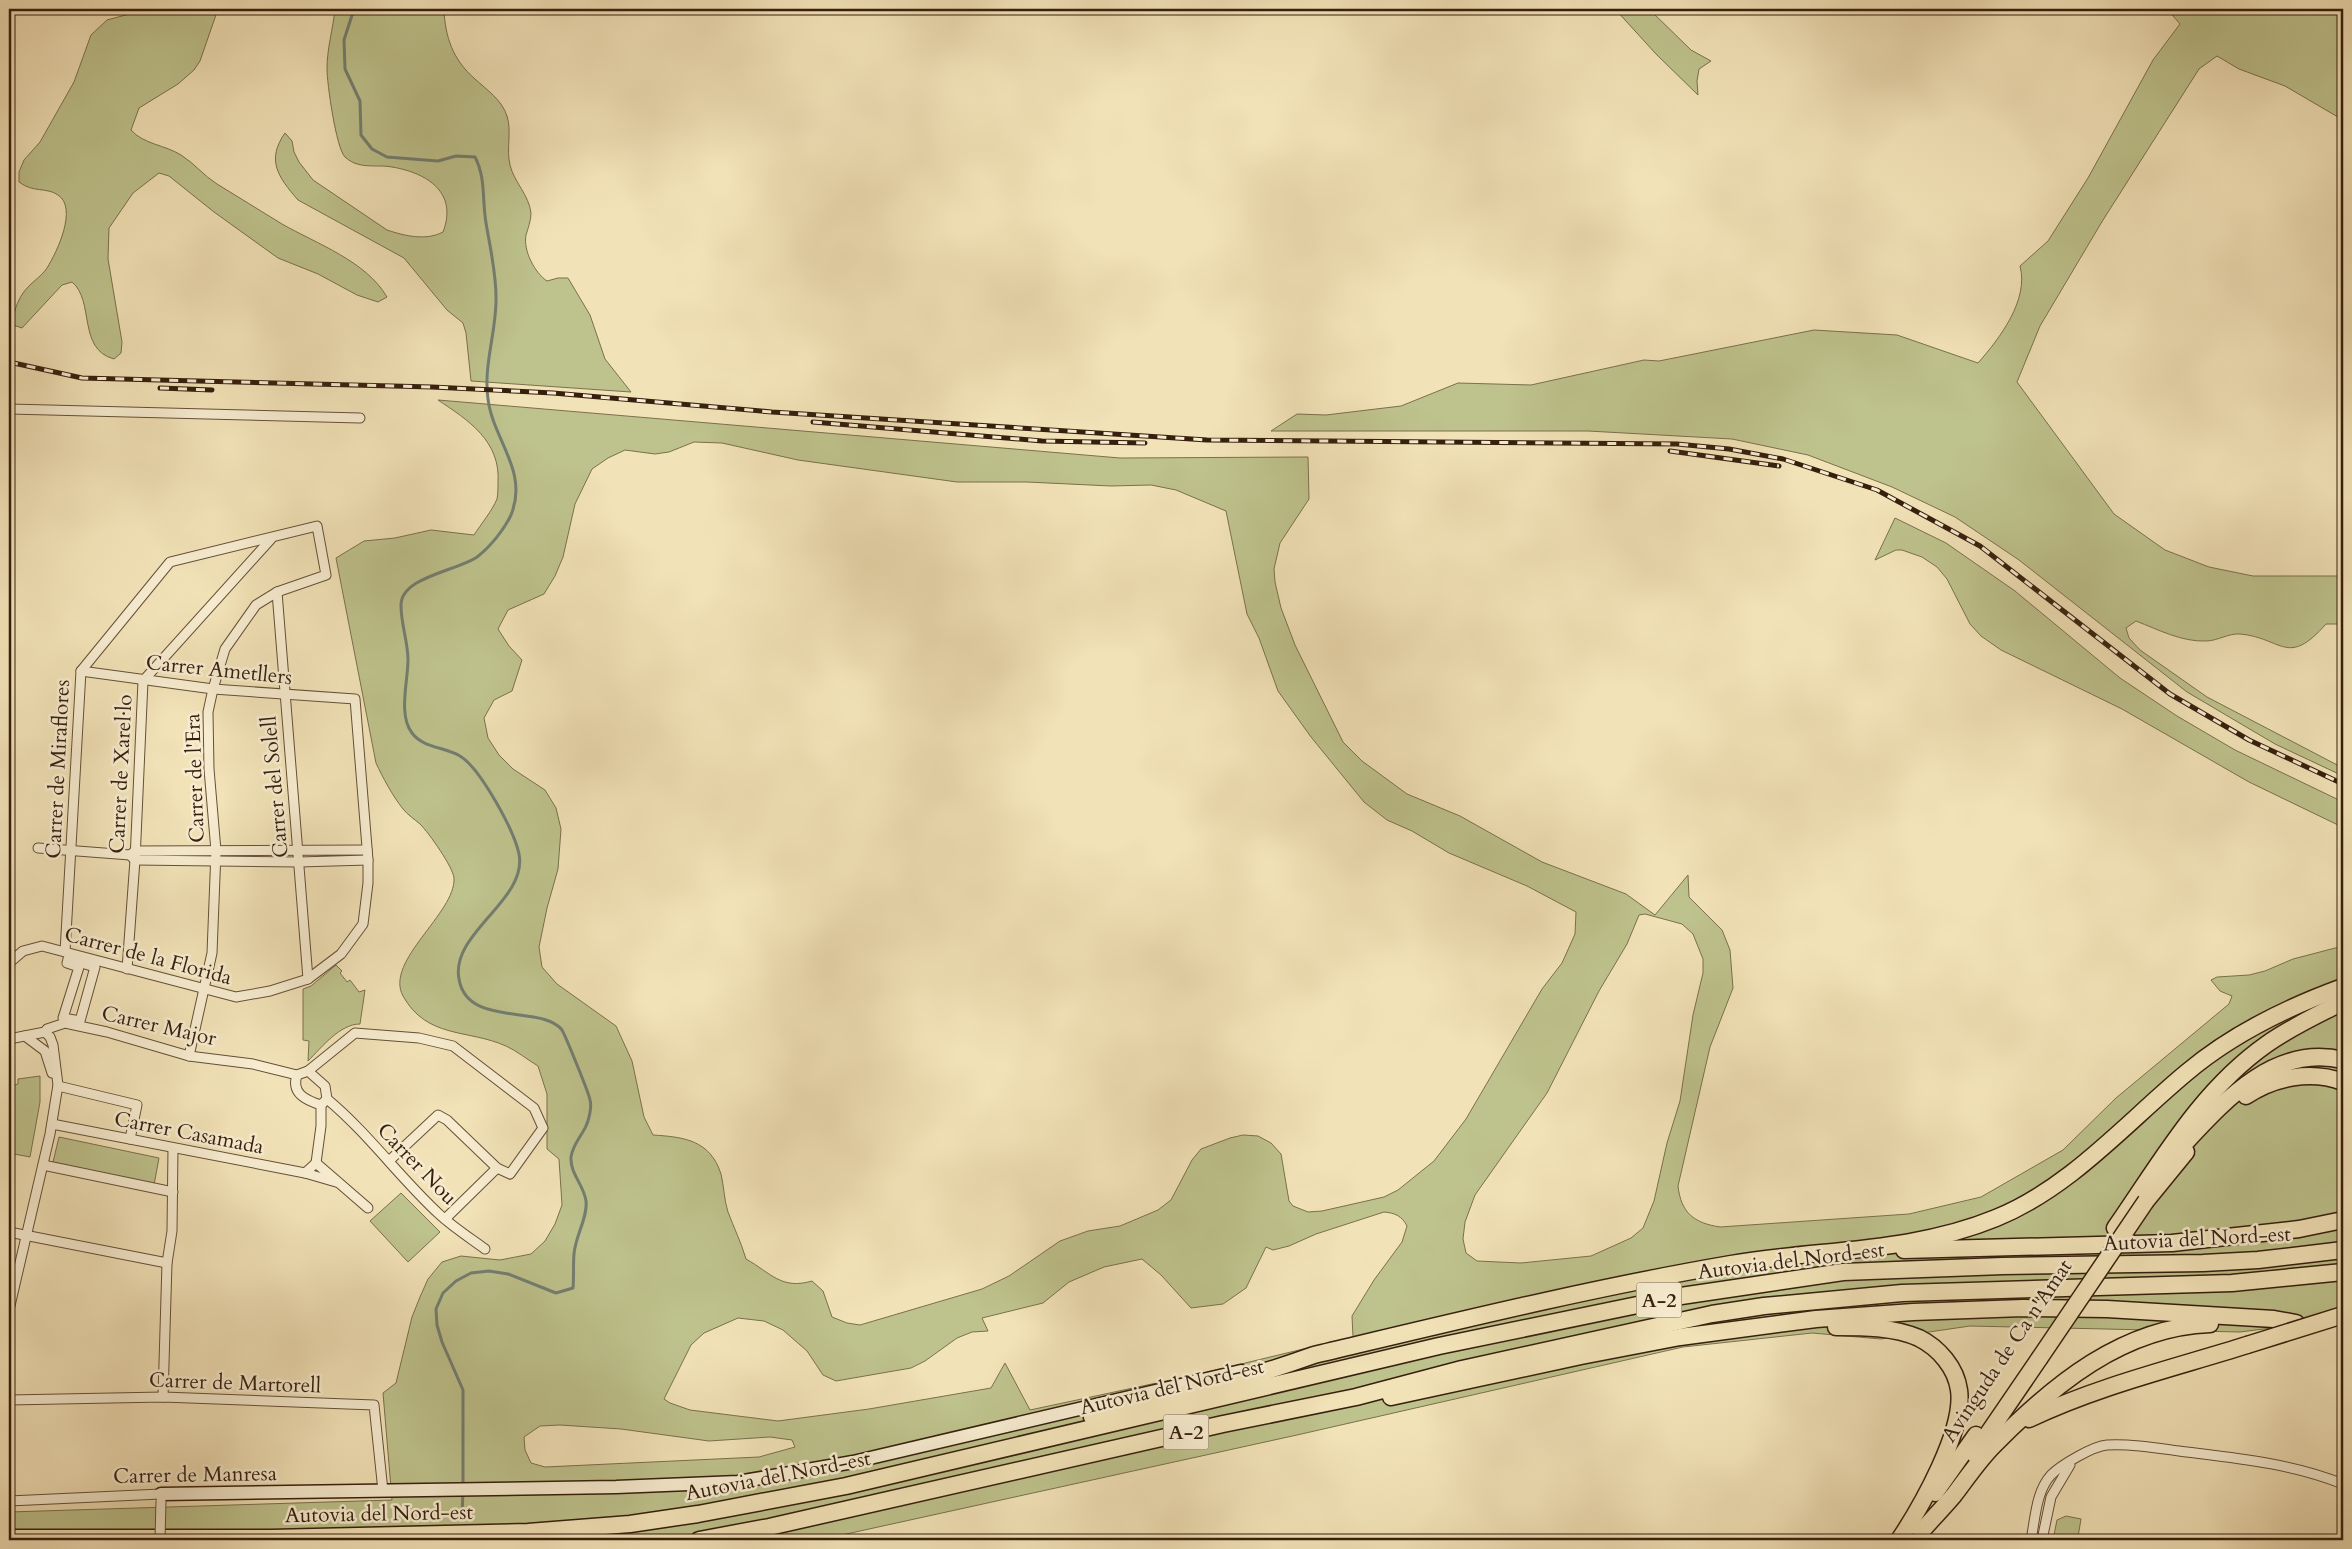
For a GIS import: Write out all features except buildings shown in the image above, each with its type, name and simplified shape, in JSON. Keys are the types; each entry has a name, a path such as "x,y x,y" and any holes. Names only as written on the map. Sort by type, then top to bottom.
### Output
{"highway":[{"path":"988,1451 1122,1408 1187,1394 1314,1355 1633,1281 1751,1261 1879,1248 1957,1230 1995,1218 2041,1196 2189,1070 2210,1055 2275,1015 2343,987"},
{"path":"1911,1535 2035,1358 2142,1197 2196,1110 2238,1066 2282,1033 2343,1002"},
{"path":"2142,1197 2213,1114 2247,1084 2279,1066 2294,1061 2324,1058 2343,1060"},
{"path":"2142,1197 2212,1124 2235,1103 2252,1092 2268,1084 2301,1076 2321,1076 2343,1082"},
{"path":"1879,1248 1901,1250 2172,1243 2232,1238 2326,1225 2343,1220"},
{"path":"2232,1238 2291,1238 2343,1231"},
{"name":"Autovia del Nord-est","path":"9,1538 281,1538 528,1532 630,1524 698,1514 846,1486 1440,1346 1710,1292 1843,1272 2003,1266 2203,1263 2258,1260 2343,1250"},
{"name":"Autovia del Nord-est","path":"699,1540 769,1527 1223,1424 1356,1397 1462,1369 1702,1316 1764,1306 1902,1293 2232,1283 2343,1272"},
{"path":"1356,1397 1395,1397 1582,1356 1671,1339 1816,1319 1913,1312 2023,1308 2116,1310 2274,1319 2296,1323"},
{"path":"2016,1425 2062,1403 2091,1392 2343,1315"},
{"path":"1911,1535 1994,1445 2038,1403 2080,1370 2103,1355 2131,1341 2158,1332 2196,1324 2272,1325 2343,1323"},
{"path":"1774,1326 1850,1327 1902,1333 1918,1338 1934,1347 1947,1361 1955,1375 1959,1392 1958,1413 1951,1438 1911,1535"}],"street":[{"path":"9,410 360,418"},
{"name":"Carrer de Miraflores","path":"65,952 81,670 170,562 271,539 317,526"},
{"name":"Carrer de l'Era","path":"189,1056 212,953 216,850 208,712 213,689 225,649 256,605 277,592 326,575 317,526"},
{"name":"Carrer de Xarel·lo","path":"127,969 143,681 271,539"},
{"name":"Carrer del Solell","path":"277,592 308,979"},
{"name":"Carrer Ametllers","path":"81,670 143,681 213,689 355,699"},
{"name":"Carrer de la Florida","path":"9,963 23,951 42,946 236,997 270,991 308,979 341,954 362,924 368,883 368,860 355,699"},
{"path":"38,848 216,861 298,862 368,860"},
{"path":"134,855 216,850 367,850"},
{"path":"68,959 95,967 80,1021 63,1018 79,967 67,963 68,959"},
{"name":"Carrer Major","path":"9,1039 45,1032 48,1028 65,1023 107,1032 189,1056 253,1064 297,1075"},
{"path":"45,1032 43,1039 52,1074 55,1104"},
{"path":"9,1310 52,1124 58,1086 53,1045 45,1032"},
{"path":"324,1102 307,1101 298,1092 294,1083 297,1075 308,1071 355,1033 419,1038 453,1046 534,1108 543,1128 510,1174 497,1168 447,1120 438,1115 390,1160"},
{"path":"25,1036 45,1050"},
{"path":"305,1173 316,1163 325,1086 308,1071"},
{"path":"58,1086 137,1105 130,1139"},
{"name":"Carrer Nou","path":"324,1102 390,1160 445,1219 485,1249"},
{"name":"Carrer Casamada","path":"52,1124 305,1173 338,1182"},
{"path":"163,1397 167,1263 172,1230 174,1148"},
{"path":"316,1163 368,1208"},
{"path":"43,1165 173,1192"},
{"path":"445,1219 497,1168"},
{"path":"9,1232 167,1263"},
{"name":"Carrer de Manresa","path":"9,1501 696,1486 761,1480 862,1460 1038,1417 1314,1355"},
{"name":"Carrer de Martorell","path":"9,1400 163,1397 374,1405 383,1492"},
{"path":"2031,1540 2040,1495 2050,1476 2076,1457 2106,1444 2158,1448 2256,1461 2318,1474 2343,1484"},
{"path":"2042,1540 2051,1497 2061,1477 2076,1457"},
{"path":"160,1540 161,1498"}],"green space":[{"path":"148,9 218,9 200,61 194,70 178,84 139,108 131,130 148,141 181,155 217,184 282,224 354,263 378,284 387,297 378,302 357,295 318,274 278,258 214,212 169,176 159,173 133,193 109,228 108,259 122,342 121,353 114,359 103,354 95,345 79,290 72,282 62,285 22,328 13,325 19,300 26,289 47,268 56,252 66,220 64,201 58,195 49,191 29,188 19,182 19,172 24,160 40,142 74,82 91,35 107,20"},
{"path":"335,9 444,9 448,38 456,56 467,72 498,100 505,110 509,128 510,165 530,206 531,213 526,235 526,248 531,261 538,273 547,281 568,278 590,315 605,359 631,392 471,381 466,333 463,323 447,310 404,258 298,200 291,192 280,176 275,160 279,143 285,133 292,141 294,152 299,162 313,180 387,230 408,236 423,237 436,235 443,232 447,218 443,196 437,187 428,180 417,174 392,167 356,164 345,157 338,141 327,69"},
{"path":"1615,9 1649,9 1691,50 1711,61 1699,69 1697,81 1698,95 1656,54"},
{"path":"2167,9 2343,9 2343,120 2285,86 2239,69 2217,56 2199,69 2103,220 2040,326 2017,382 2114,514 2165,550 2209,567 2253,576 2343,576 2343,624 2326,624 2302,645 2293,648 2240,634 2210,641 2188,640 2136,621 2126,628 2129,638 2140,650 2207,697 2343,768 2343,776 2275,744 2187,692 2019,560 1955,517 1892,487 1808,455 1732,439 1588,431 1271,431 1297,414 1326,415 1401,406 1458,383 1531,385 1644,360 1659,361 1814,330 1897,335 1978,363 2011,318 2020,292 2022,279 2020,266 2048,241 2088,178 2153,60 2180,24"},
{"path":"438,400 1120,458 1308,457 1309,499 1280,543 1274,569 1275,582 1281,608 1295,645 1343,742 1362,761 1407,794 1460,816 1542,862 1626,894 1655,915 1688,875 1689,897 1722,930 1730,950 1733,988 1710,1047 1678,1186 1682,1203 1686,1210 1690,1215 1703,1223 1720,1227 1909,1214 1981,1197 2063,1150 2116,1098 2229,1004 2232,996 2220,991 2211,980 2217,977 2249,975 2265,971 2293,959 2343,946 2343,1319 2240,1332 1970,1326 1881,1339 1812,1333 1683,1347 1297,1435 819,1540 9,1540 9,1512 392,1500 383,1393 396,1383 412,1317 428,1279 442,1262 461,1256 500,1260 531,1254 545,1241 555,1224 562,1205 559,1159 547,1149 547,1094 538,1066 506,1046 449,1031 424,1020 413,1010 403,996 400,982 403,968 452,892 454,878 450,866 440,850 424,828 399,804 376,763 336,558 364,541 395,538 431,530 474,535 489,513 497,499 498,468 494,455 480,433 471,424","holes":["694,442 722,443 798,460 957,482 1027,482 1111,486 1151,485 1176,490 1226,511 1247,614 1259,638 1278,691 1311,737 1364,802 1387,820 1412,831 1449,853 1527,886 1576,912 1575,934 1562,963 1542,989 1466,1119 1434,1161 1398,1190 1384,1197 1322,1211 1308,1212 1293,1206 1289,1201 1281,1154 1271,1143 1258,1136 1243,1135 1230,1138 1201,1149 1192,1160 1171,1200 1158,1210 1120,1226 1088,1231 1060,1241 1009,1276 982,1289 860,1325 847,1323 832,1317 823,1291 812,1281 801,1283 784,1282 746,1259 728,1212 721,1174 710,1154 694,1142 675,1137 653,1135 644,1117 632,1061 616,1026 557,984 542,967 539,947 558,869 561,829 556,808 545,790 513,769 499,755 488,738 484,718 494,700 512,691 522,660 509,646 498,629 508,610 544,594 555,576 563,557 575,504 592,469 608,458 625,450 655,454 669,452","1645,914 1682,924 1693,934 1703,959 1703,973 1693,1015 1680,1101 1667,1143 1654,1201 1643,1228 1631,1238 1591,1256 1521,1263 1477,1261 1466,1253 1463,1239 1465,1222 1475,1195 1547,1093 1599,991 1627,944 1639,915","1384,1212 1398,1216 1407,1226 1402,1242 1374,1280 1352,1316 1353,1337 1208,1372 1030,1410 1005,1363 991,1388 869,1409 778,1421 690,1410 664,1399 691,1345 704,1333 738,1318 764,1321 783,1330 807,1351 823,1375 836,1381 911,1368 925,1361 957,1338 972,1332 988,1331 982,1318 1043,1303 1069,1282 1104,1267 1142,1259 1161,1275 1191,1308 1223,1304 1246,1288 1266,1247 1273,1250 1289,1246 1316,1234","560,1425 621,1429 709,1441 770,1437 792,1440 795,1447 759,1457 545,1467 531,1463 525,1450 524,1437 540,1426"]},
{"path":"1895,518 1946,543 2015,591 2120,678 2177,716 2235,750 2343,802 2343,838 2338,825 2249,782 2122,709 2001,650 1981,636 1970,624 1947,579 1937,567 1922,557 1902,550 1896,550 1875,560"},
{"path":"336,965 342,971 340,973 347,982 350,980 359,992 365,990 360,1024 338,1032 308,1061 309,1041 303,1040 303,989 311,986"},
{"path":"40,1076 40,1102 30,1157 9,1153 9,1107 14,1085 18,1084 18,1079"},
{"path":"59,1137 159,1158 154,1185 53,1162"},
{"path":"401,1193 440,1232 408,1262 370,1221"},
{"path":"2066,1516 2081,1519 2078,1537 2070,1535 2068,1540 2053,1540 2057,1520"}],"waterway":[{"path":"354,9 344,40 345,69 360,101 361,135 372,149 387,157 438,161 456,156 475,157 481,173 495,278 496,309 487,373 487,386 491,414 508,456 516,484 511,515 496,538 477,557 419,581 403,596 401,606 408,653 405,698 405,717 408,726 412,733 422,742 460,756 477,773 495,800 516,843 519,854 519,871 512,886 502,902 476,931 466,947 459,962 459,979 465,994 476,1004 490,1010 539,1018 552,1022 562,1030 591,1103 587,1123 575,1144 571,1157 573,1169 586,1201 583,1220 575,1247 573,1288 556,1293 508,1274 489,1271 471,1273 456,1281 443,1293 436,1309 437,1325 442,1342 463,1390 463,1485"},
{"path":"462,1516 463,1491"}],"railway":[{"path":"9,362 82,378 432,387 553,393 772,412 1207,440 1677,444 1729,449 1783,459 1877,490 1980,546 2170,694 2249,740 2343,784"},
{"path":"160,388 212,390"},
{"path":"813,422 1042,441 1145,443"},
{"path":"1670,451 1779,466"}]}
